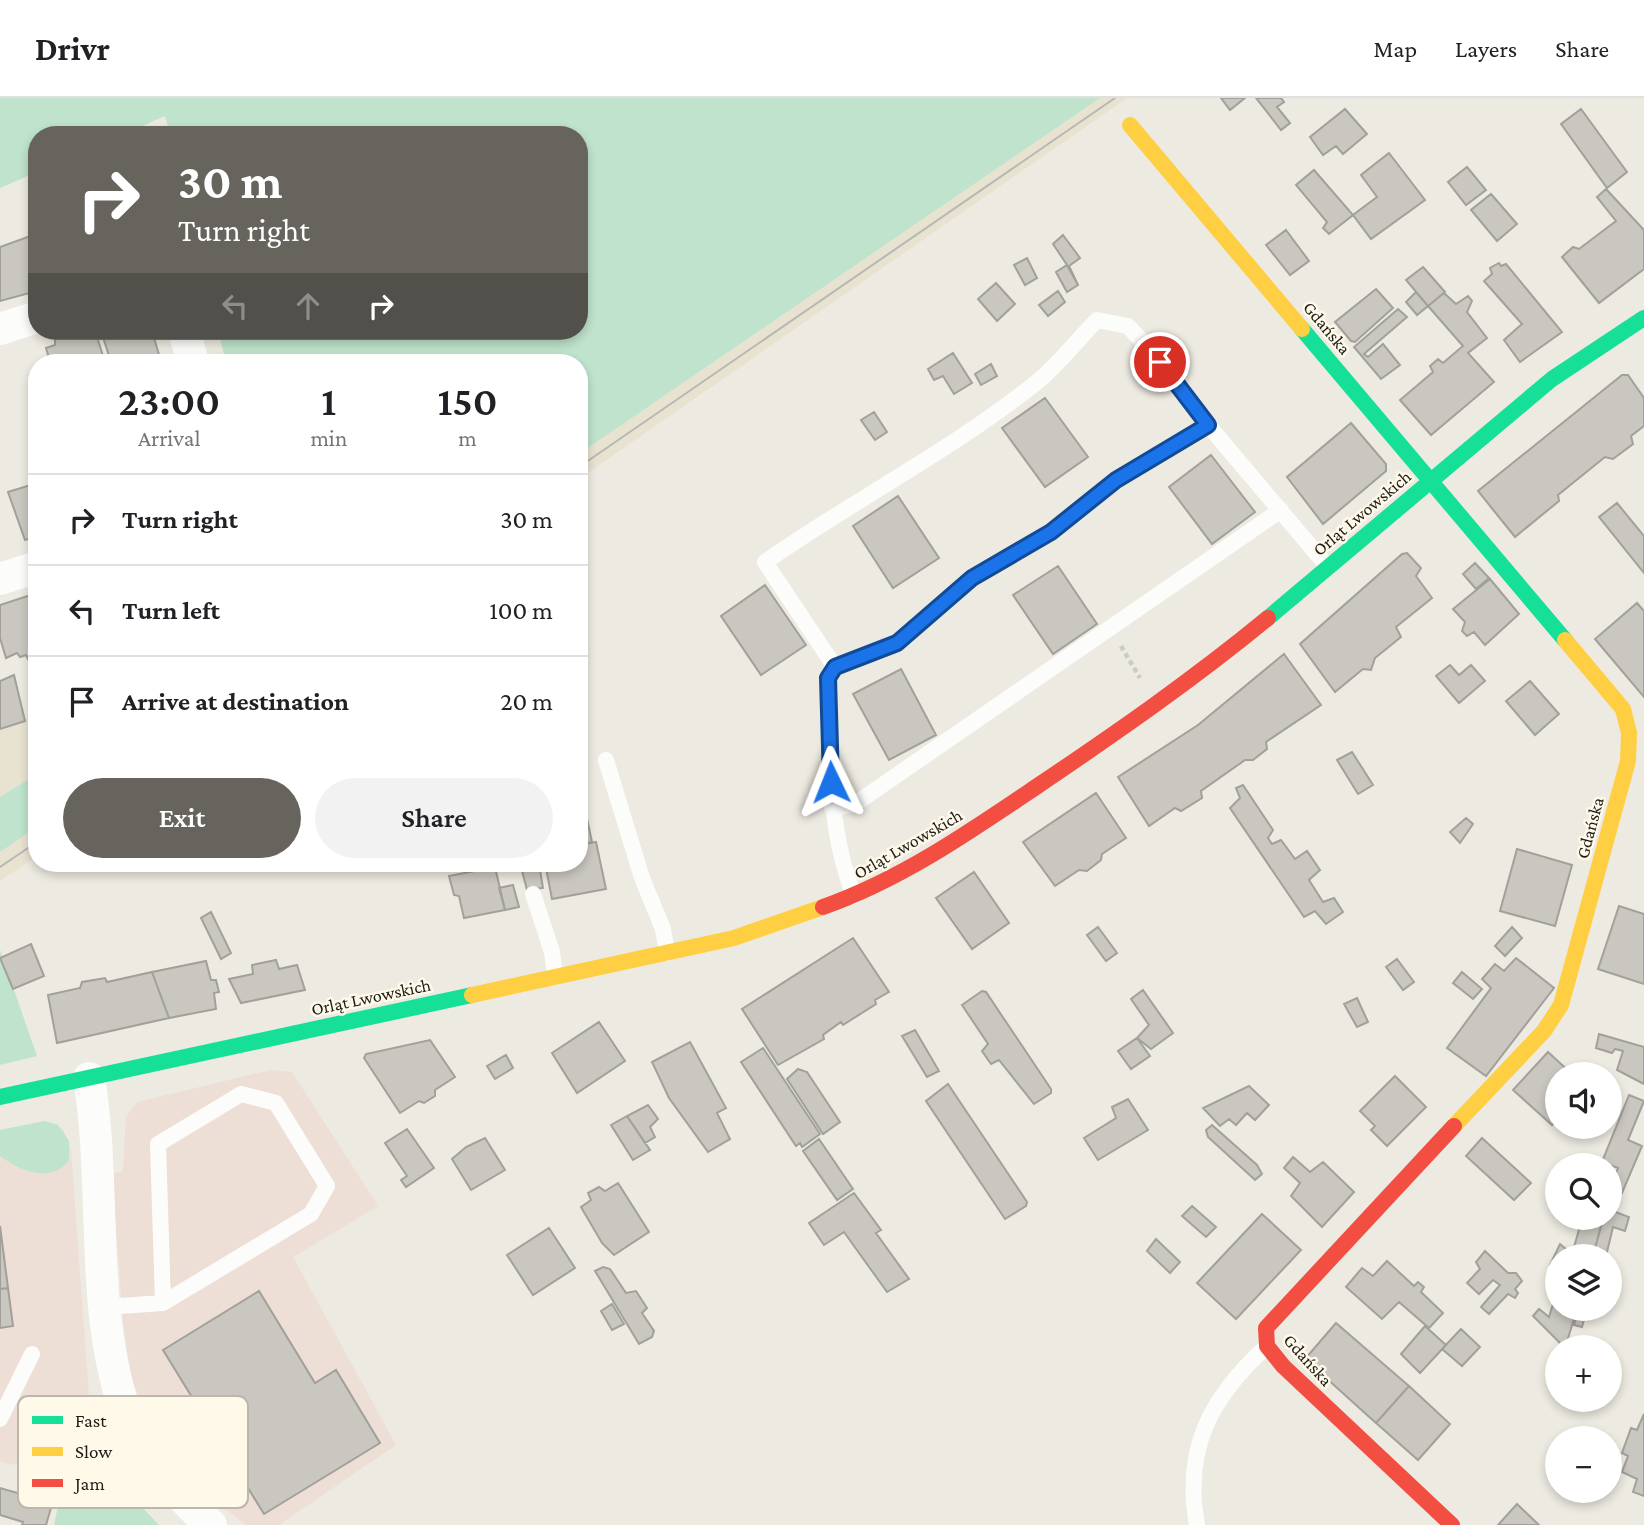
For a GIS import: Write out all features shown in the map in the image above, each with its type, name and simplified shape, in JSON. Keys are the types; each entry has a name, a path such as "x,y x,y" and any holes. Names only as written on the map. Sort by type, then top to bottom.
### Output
{"main road":[{"name":"Gdańska","path":"1130,125 1623,709 1629,733 1628,761 1561,1005 1544,1031 1266,1328 1267,1346 1283,1367 1452,1525"},
{"name":"Orląt Lwowskich","path":"0,1097 667,953 771,927 854,897 893,878 1084,757 1178,691 1552,379 1644,317"}],"street":[{"path":"0,329 28,320"},
{"path":"0,579 28,570"},
{"path":"89,1078 97,1130 97,1192 110,1353 121,1396"},
{"path":"194,1508 211,1525"}],"lane":[{"path":"835,667 765,562 817,526 954,442 1029,388 1097,320 1128,326 1328,567"},
{"path":"854,897 845,875 832,808 828,678 835,667 897,643 972,578 1051,532 1116,480 1208,425"},
{"path":"832,808 855,804 1281,510"},
{"path":"606,760 642,878 663,929 667,953"},
{"path":"533,894 552,953 555,977"},
{"path":"106,1307 163,1303 311,1214 327,1186 276,1103 241,1094 158,1144 163,1303"},
{"path":"1197,1525 1191,1490 1210,1414 1230,1381 1267,1346"},
{"path":"0,1419 32,1354"}],"path":[{"path":"1110,627 1144,685"}],"shaded area":[{"path":"1100,98 1127,98 588,473 588,448"},
{"path":"28,718 28,780 0,797 0,729"},
{"path":"28,833 28,862 0,881 0,852"},
{"path":"271,1070 292,1072 378,1206 293,1257 396,1445 279,1525 246,1525 224,1508 248,1508 248,1396 139,1396 131,1379 123,1320 112,1174 123,1171 126,1117 137,1102"},
{"path":"45,1121 63,1129 71,1150 89,1396 18,1396 18,1463 13,1465 0,1461 0,1130"}],"green space":[{"path":"0,98 1100,98 588,448 588,354 224,354 220,340 588,340 588,126 168,126 165,116 142,126 28,126 28,176 0,188"},
{"path":"28,780 28,833 0,852 0,797"},
{"path":"0,950 37,1056 0,1065"},
{"path":"45,1121 58,1125 69,1141 69,1160 61,1168 53,1172 35,1173 0,1156 0,1130"},
{"path":"58,1508 143,1508 159,1525 54,1525"}],"building":[{"path":"1221,98 1245,98 1230,110"},
{"path":"1256,98 1281,98 1284,102 1277,107 1290,123 1281,130"},
{"path":"1345,109 1367,134 1343,154 1336,146 1323,155 1310,137"},
{"path":"1581,109 1627,172 1607,188 1561,124"},
{"path":"1389,153 1425,200 1371,239 1353,215 1377,197 1361,175"},
{"path":"1467,167 1486,190 1466,205 1448,182"},
{"path":"1314,170 1353,215 1329,234 1323,228 1327,222 1296,185"},
{"path":"1606,189 1644,230 1644,269 1599,303 1562,257 1573,247 1579,249 1616,221 1597,197"},
{"path":"1491,194 1517,224 1497,241 1471,210"},
{"path":"1286,230 1309,261 1290,275 1266,245"},
{"path":"1063,235 1080,258 1069,266 1078,285 1067,292 1056,272 1067,265 1053,244"},
{"path":"28,237 28,293 0,301 0,247"},
{"path":"1027,258 1037,278 1025,285 1014,265"},
{"path":"1499,263 1501,266 1506,264 1562,332 1520,362 1504,340 1522,324 1484,281 1492,274 1490,268"},
{"path":"1067,265 1078,285 1067,292 1056,272"},
{"path":"1423,267 1445,292 1428,306 1406,280"},
{"path":"996,283 1015,304 997,321 978,299"},
{"path":"1376,289 1393,308 1355,342 1351,341 1335,322"},
{"path":"1058,291 1065,302 1048,316 1039,305"},
{"path":"1416,292 1428,306 1417,315 1406,302"},
{"path":"1444,293 1456,304 1468,296 1472,301 1467,312 1487,338 1468,353 1494,382 1431,435 1400,400 1433,372 1430,366 1438,359 1443,363 1463,346 1428,306"},
{"path":"1398,309 1407,317 1364,354 1368,357 1383,344 1400,365 1381,379 1354,347"},
{"path":"55,340 98,340 102,354 48,354 46,348 55,345"},
{"path":"104,340 155,340 159,354 108,354"},
{"path":"953,353 972,383 954,394 943,376 934,380 928,369"},
{"path":"991,364 997,376 981,385 975,374"},
{"path":"1622,375 1628,375 1644,398 1644,426 1631,436 1633,444 1613,459 1605,457 1558,495 1559,501 1515,537 1478,491"},
{"path":"1045,398 1088,457 1045,487 1002,428"},
{"path":"874,412 887,432 875,440 861,420"},
{"path":"1351,423 1386,464 1386,471 1323,524 1287,477"},
{"path":"1211,455 1255,512 1212,544 1169,487"},
{"path":"28,486 28,539 25,540 8,492"},
{"path":"898,496 939,558 893,588 853,526"},
{"path":"1617,503 1644,536 1644,573 1599,517"},
{"path":"1407,553 1421,568 1416,576 1432,598 1396,627 1401,637 1375,658 1371,670 1363,669 1335,692 1300,644 1402,554"},
{"path":"1475,563 1489,578 1476,589 1463,574"},
{"path":"1058,566 1097,624 1053,654 1013,595"},
{"path":"1490,579 1519,614 1485,645 1474,632 1467,636 1462,631 1465,622 1453,609"},
{"path":"765,585 806,645 761,675 721,616"},
{"path":"28,596 28,659 26,655 20,657 17,653 6,658 0,638 0,605"},
{"path":"1637,603 1644,611 1644,697 1595,639"},
{"path":"1284,654 1321,705 1266,742 1267,749 1253,760 1245,760 1201,791 1202,798 1181,811 1175,808 1149,826 1118,777 1198,725"},
{"path":"1450,665 1459,675 1471,665 1485,681 1459,703 1436,676"},
{"path":"901,669 936,735 889,760 853,694"},
{"path":"14,675 25,721 0,729 0,681"},
{"path":"1530,681 1559,714 1535,735 1506,701"},
{"path":"1352,752 1373,785 1358,794 1337,760"},
{"path":"1243,785 1273,830 1268,838 1272,844 1281,840 1295,859 1307,851 1320,870 1309,880 1323,902 1334,898 1343,912 1326,924 1315,911 1304,917 1230,808 1240,798 1236,788"},
{"path":"1096,793 1126,838 1102,854 1101,860 1087,871 1079,870 1055,886 1023,842"},
{"path":"1466,818 1473,824 1460,843 1450,832"},
{"path":"588,823 592,842 588,843"},
{"path":"596,842 606,889 552,899 547,872 588,872 588,843"},
{"path":"1517,849 1572,865 1555,926 1500,911"},
{"path":"469,872 496,872 505,910 464,918 459,896 454,895 449,876"},
{"path":"522,872 540,872 543,888 527,890"},
{"path":"974,872 1009,923 972,949 936,898"},
{"path":"513,885 519,907 505,910 499,888"},
{"path":"1619,906 1644,914 1644,984 1598,969"},
{"path":"211,912 231,953 221,959 201,918"},
{"path":"1098,927 1117,953 1106,961 1087,935"},
{"path":"1512,927 1522,938 1505,956 1495,946"},
{"path":"853,938 889,992 875,1000 876,1004 843,1025 841,1022 823,1035 824,1039 778,1065 742,1009"},
{"path":"31,944 44,976 13,989 0,958"},
{"path":"1516,958 1554,988 1486,1076 1447,1048 1491,988 1482,979 1495,964 1504,971"},
{"path":"1397,959 1414,982 1403,990 1386,967"},
{"path":"276,960 279,969 297,965 305,990 241,1003 229,979 253,974 252,965"},
{"path":"206,961 211,980 216,980 219,992 214,993 216,1009 169,1018 152,972"},
{"path":"152,972 169,1018 57,1043 48,995 80,988 82,982 105,978 107,982"},
{"path":"1462,972 1482,989 1473,999 1453,983"},
{"path":"1143,990 1173,1033 1151,1049 1137,1038 1149,1025 1131,999"},
{"path":"982,991 986,992 1051,1089 1051,1093 1034,1104 999,1060 991,1064 982,1051 988,1044 962,1005"},
{"path":"1357,998 1368,1022 1357,1027 1344,1004"},
{"path":"599,1022 625,1061 577,1093 552,1053"},
{"path":"915,1030 939,1071 927,1077 902,1036"},
{"path":"1599,1034 1644,1047 1644,1084 1622,1073 1622,1062 1620,1062 1623,1051 1615,1049 1612,1053 1596,1048"},
{"path":"1137,1038 1150,1056 1131,1069 1118,1051"},
{"path":"430,1040 455,1077 435,1090 435,1096 424,1103 419,1101 400,1113 364,1058 366,1054"},
{"path":"690,1042 726,1108 717,1113 730,1139 708,1152 669,1098 652,1062"},
{"path":"763,1048 820,1134 802,1147 800,1143 796,1146 741,1062"},
{"path":"1548,1052 1559,1062 1545,1062 1545,1119 1513,1090"},
{"path":"506,1055 513,1068 495,1079 487,1066"},
{"path":"798,1069 807,1072 840,1122 823,1134 787,1079"},
{"path":"1395,1076 1426,1107 1387,1146 1371,1130 1375,1126 1360,1111"},
{"path":"948,1084 1027,1202 1026,1206 1005,1219 926,1101"},
{"path":"1249,1086 1269,1105 1255,1120 1247,1113 1236,1125 1229,1119 1220,1126 1203,1108"},
{"path":"1629,1095 1644,1101 1628,1140 1642,1146 1622,1193 1622,1153 1606,1153 1611,1139 1622,1139 1622,1112"},
{"path":"1128,1099 1148,1130 1098,1160 1084,1138 1116,1118 1112,1107"},
{"path":"648,1105 658,1119 650,1127 655,1137 645,1143 627,1116"},
{"path":"627,1116 650,1150 633,1160 611,1125"},
{"path":"1212,1125 1257,1165 1262,1174 1255,1180 1208,1137 1206,1130"},
{"path":"407,1129 434,1168 406,1187 401,1180 407,1176 385,1143"},
{"path":"485,1138 505,1170 471,1190 452,1159 466,1147"},
{"path":"1482,1138 1531,1183 1514,1200 1466,1156"},
{"path":"819,1139 853,1189 837,1200 803,1151"},
{"path":"1293,1157 1310,1172 1323,1162 1354,1192 1322,1227 1291,1196 1300,1183 1284,1168"},
{"path":"618,1183 649,1232 614,1255 602,1243 581,1207 591,1200 588,1193 599,1187 605,1191"},
{"path":"854,1193 881,1230 876,1233 909,1279 887,1292 844,1232 824,1245 809,1223"},
{"path":"1192,1206 1216,1227 1206,1237 1182,1216"},
{"path":"1262,1214 1301,1250 1236,1319 1197,1283"},
{"path":"1622,1214 1629,1217 1625,1231 1622,1230"},
{"path":"0,1226 8,1288 0,1289"},
{"path":"549,1228 575,1268 533,1295 507,1255"},
{"path":"1579,1230 1600,1230 1596,1244 1575,1244"},
{"path":"1600,1230 1612,1230 1609,1244 1596,1244"},
{"path":"1156,1239 1180,1262 1170,1273 1147,1251"},
{"path":"1485,1251 1508,1273 1516,1273 1522,1281 1515,1289 1518,1293 1515,1298 1508,1294 1489,1314 1481,1307 1500,1285 1493,1280 1479,1294 1467,1283 1480,1269 1476,1262"},
{"path":"1387,1261 1414,1286 1418,1282 1424,1287 1421,1292 1443,1313 1429,1328 1399,1302 1382,1319 1346,1287 1362,1268 1373,1276"},
{"path":"603,1267 610,1269 626,1293 636,1291 647,1308 642,1313 654,1331 652,1337 639,1344 595,1271"},
{"path":"8,1288 13,1326 0,1328 0,1289"},
{"path":"259,1291 315,1383 336,1370 380,1443 264,1514 248,1488 248,1396 191,1396 163,1350"},
{"path":"612,1304 624,1324 612,1330 601,1311"},
{"path":"1539,1309 1545,1314 1545,1321 1573,1321 1569,1335 1552,1335 1533,1316"},
{"path":"1575,1321 1584,1321 1582,1327 1574,1325"},
{"path":"1336,1323 1409,1386 1376,1423 1305,1359"},
{"path":"1425,1326 1446,1345 1420,1373 1401,1354"},
{"path":"1461,1329 1480,1347 1462,1366 1442,1349"},
{"path":"1409,1386 1450,1424 1418,1460 1376,1423"},
{"path":"1644,1414 1644,1496 1633,1492 1637,1479 1622,1472 1628,1456 1622,1453 1631,1428 1637,1430"},
{"path":"0,1488 18,1493 18,1508 51,1508 46,1525 22,1525 23,1522 0,1515"},
{"path":"1517,1504 1539,1525 1498,1525"}],"tram line":[{"path":"588,461 1115,98"},
{"path":"0,867 28,848"}],"traffic: fast":[{"path":"1268,618 1552,379 1644,318"},
{"path":"1302,329 1565,640"},
{"path":"0,1097 472,995"}],"traffic: slow":[{"path":"1130,125 1302,329"},
{"path":"1454,1126 1544,1031 1561,1005 1628,761 1629,733 1623,709 1565,640"},
{"path":"472,995 734,938 823,907"}],"traffic: jam":[{"path":"823,907 906,869 985,821 1154,705 1268,618"},
{"path":"1452,1525 1283,1366 1267,1346 1266,1328 1454,1126"}],"route":[{"path":"831,782 828,678 835,667 897,643 972,578 1051,532 1116,480 1208,425 1160,362"}]}
